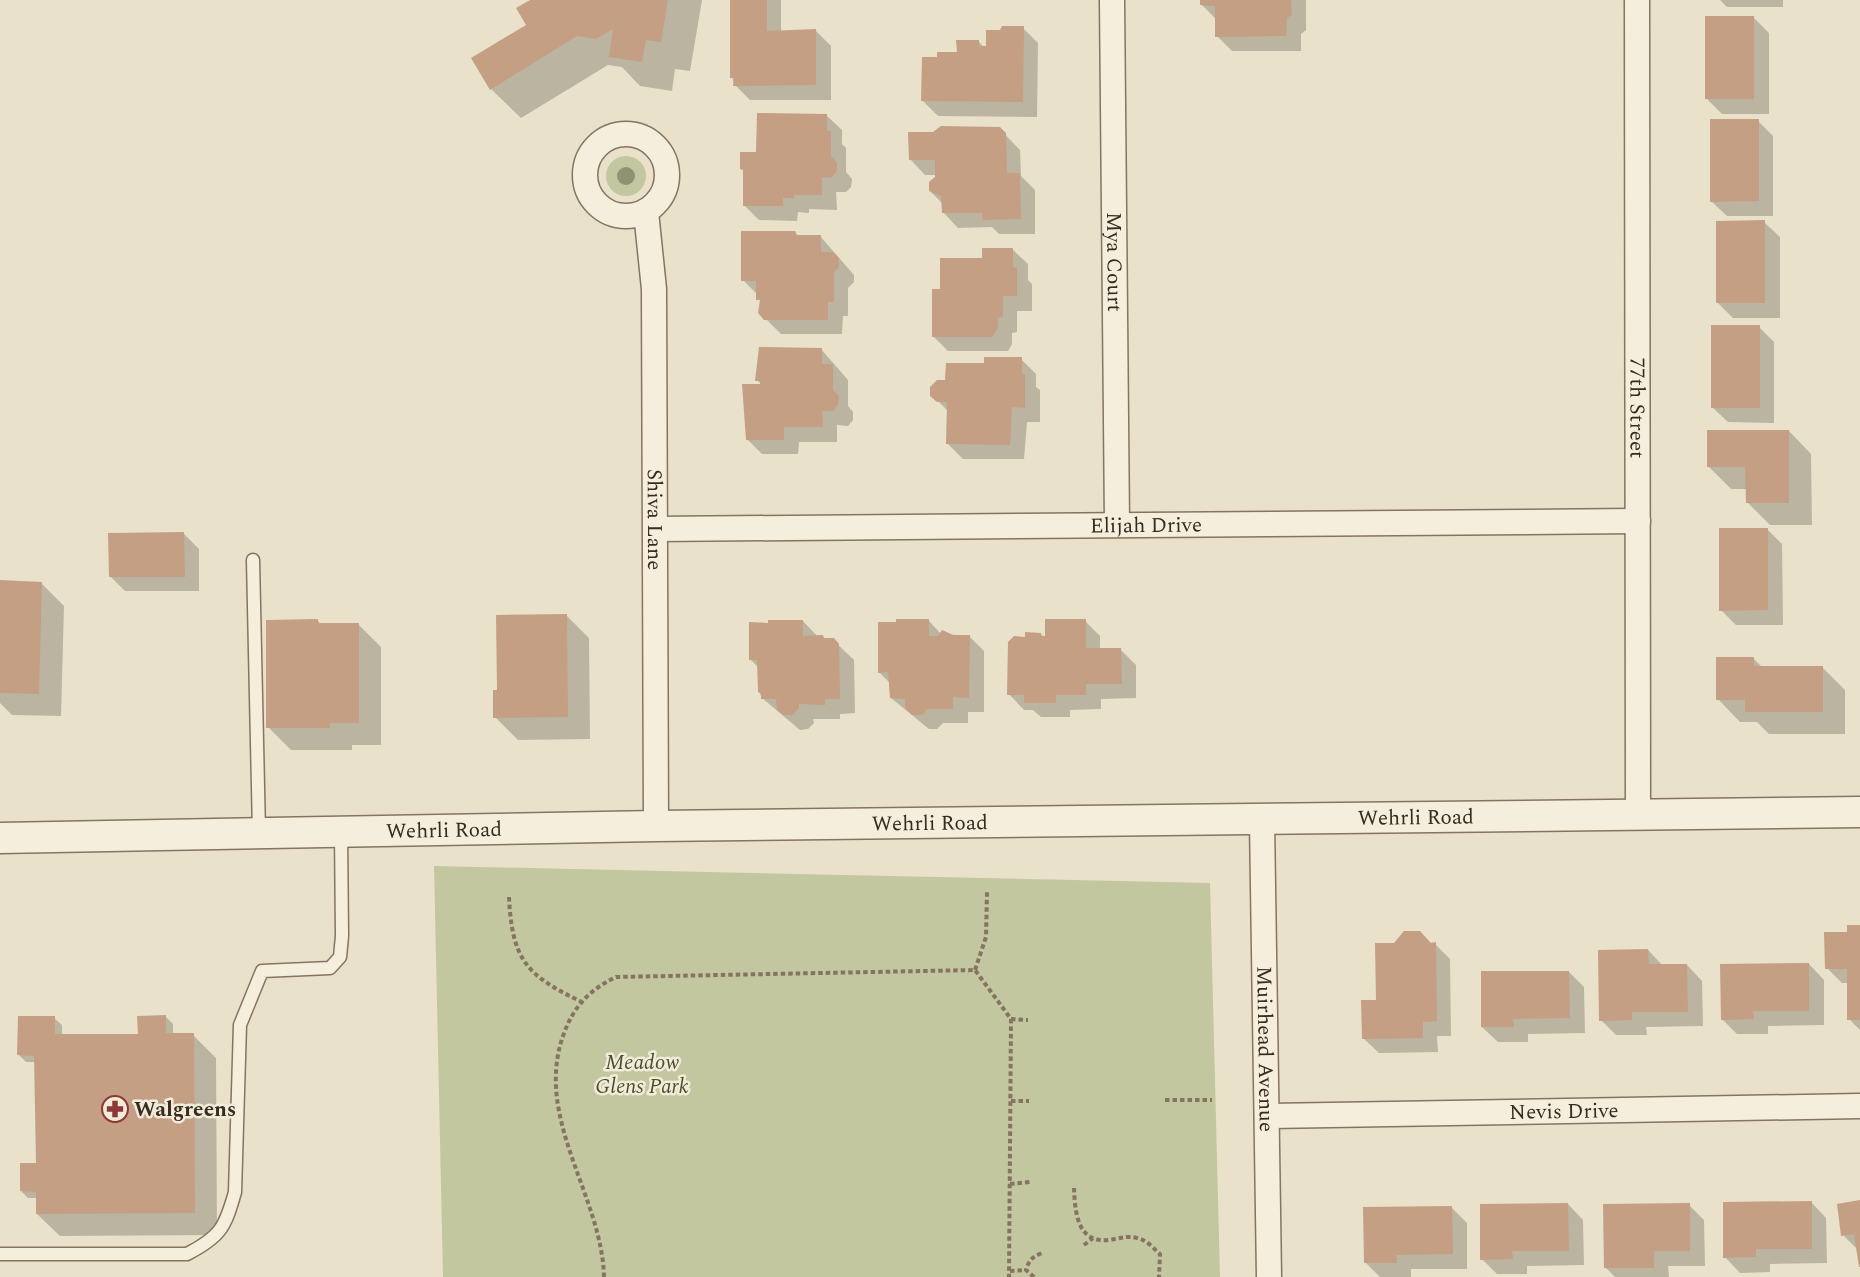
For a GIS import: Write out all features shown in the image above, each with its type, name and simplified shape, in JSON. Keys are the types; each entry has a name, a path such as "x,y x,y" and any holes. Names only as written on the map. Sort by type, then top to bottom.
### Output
{"street":[{"name":"Mya Court","path":"1112,0 1117,524"},
{"name":"77th Street","path":"1637,0 1638,817"},
{"name":"Shiva Lane","path":"646,212 654,289 656,826"},
{"name":"Elijah Drive","path":"656,529 1638,521"},
{"name":"Wehrli Road","path":"0,838 656,826 1638,817 1860,812"},
{"name":"Muirhead Avenue","path":"1262,821 1269,1277"},
{"name":"Nevis Drive","path":"1267,1116 1860,1106"}],"lane":[{"path":"253,560 259,833"},
{"path":"0,1254 187,1254 212,1242 228,1218 235,1192 240,1025 262,971 330,968 340,957 342,936 341,832"}],"path":[{"path":"975,970 986,937 987,892"},
{"path":"509,897 510,929 518,953 537,977 580,1002"},
{"path":"604,1277 603,1251 560,1119 555,1076 559,1049 567,1024 580,1002 597,986 616,977 975,970"},
{"path":"975,970 1011,1019 1010,1277"},
{"path":"1011,1019 1028,1020"},
{"path":"1165,1100 1212,1100"},
{"path":"1011,1101 1029,1101"},
{"path":"1010,1184 1030,1182"},
{"path":"1074,1188 1077,1223 1093,1238 1104,1240 1136,1237 1148,1243 1160,1254 1159,1277"},
{"path":"1084,1245 1093,1238"},
{"path":"1026,1270 1032,1257 1042,1253"},
{"path":"1010,1271 1026,1270 1034,1277"}],"green space":[{"path":"626,156 634,157 640,162 645,168 645,184 640,190 634,195 626,196 618,195 612,190 607,184 606,176 607,168 612,162 618,157"},
{"name":"Meadow Glens Park","path":"434,866 1210,883 1220,1277 443,1277"}],"building":[{"path":"530,0 668,0 661,42 646,40 642,62 609,57 613,29 596,39 577,36 490,90 471,58 526,25 516,8"},
{"path":"730,0 767,0 767,31 816,29 816,85 733,86 734,78 730,78"},
{"path":"1200,0 1291,0 1292,15 1287,18 1286,36 1215,37 1215,6 1200,5"},
{"path":"1705,16 1754,16 1754,99 1705,99"},
{"path":"1002,26 1024,26 1023,102 921,101 922,57 937,57 937,52 957,52 956,40 979,40 979,46 986,46 986,30 1000,30"},
{"path":"757,113 827,114 827,131 831,131 831,156 837,163 837,171 831,178 822,177 822,195 794,195 794,198 783,198 783,206 743,206 743,170 740,169 740,152 756,152"},
{"path":"1710,119 1759,119 1759,201 1710,202"},
{"path":"941,126 1000,127 1006,133 1007,173 1020,173 1021,219 983,220 982,213 942,213 941,196 929,191 929,182 935,177 935,160 909,160 908,132 933,132"},
{"path":"1765,220 1765,303 1716,303 1716,221"},
{"path":"741,231 795,231 797,235 821,235 821,252 833,252 839,258 839,267 834,272 834,302 828,302 828,320 764,320 758,313 760,300 756,300 756,281 741,281"},
{"path":"982,248 1013,248 1013,267 1017,268 1017,296 1003,296 1003,317 998,318 998,328 992,337 932,337 932,289 940,289 940,258 982,258"},
{"path":"1711,325 1760,325 1760,408 1711,408"},
{"path":"759,347 822,348 822,364 833,364 833,390 839,396 838,405 833,411 822,411 823,427 784,427 784,440 746,440 742,384 760,384 760,381 755,381"},
{"path":"984,357 1022,357 1022,374 1025,374 1025,408 1012,407 1010,445 946,444 947,402 937,402 930,396 930,387 937,380 945,380 946,363 984,363"},
{"path":"1707,430 1789,430 1789,503 1746,503 1745,467 1707,467"},
{"path":"1719,528 1768,528 1768,610 1719,611"},
{"path":"184,532 185,577 109,577 108,533"},
{"path":"0,580 42,582 39,694 0,693"},
{"path":"567,614 568,717 493,718 493,690 497,690 496,615"},
{"path":"318,619 318,623 359,623 359,723 330,723 330,728 266,728 266,620"},
{"path":"896,619 929,619 929,636 938,636 942,630 953,635 970,635 969,698 953,697 953,709 928,709 922,715 912,715 905,708 905,699 890,698 888,672 878,673 878,622 896,622"},
{"path":"1045,619 1086,619 1086,648 1121,648 1122,684 1086,684 1086,695 1056,695 1056,703 1024,703 1024,695 1007,695 1008,642 1014,636 1025,637 1025,632 1041,633 1041,636 1045,636"},
{"path":"768,620 803,620 803,636 823,635 824,638 834,638 839,644 840,699 825,699 825,705 799,704 799,708 792,715 783,715 777,709 776,699 761,699 761,693 758,692 757,660 749,660 749,622 768,623"},
{"path":"1716,657 1754,657 1754,666 1823,666 1823,712 1745,712 1745,700 1716,700"},
{"path":"1847,925 1860,925 1860,1020 1847,1020 1847,969 1825,969 1824,932 1847,932"},
{"path":"1404,931 1420,931 1431,943 1436,942 1437,1021 1423,1022 1423,1038 1362,1039 1361,1000 1376,1000 1375,943 1394,943"},
{"path":"1648,949 1649,964 1687,964 1688,1012 1632,1012 1632,1020 1599,1021 1598,950"},
{"path":"1809,963 1809,1011 1753,1011 1754,1019 1721,1020 1720,964"},
{"path":"1481,971 1569,971 1570,1018 1513,1019 1514,1027 1481,1027"},
{"name":"Walgreens","path":"166,1015 166,1033 194,1033 195,1213 36,1214 36,1192 20,1191 20,1163 36,1163 34,1056 17,1055 18,1016 55,1016 55,1034 138,1034 137,1016"},
{"path":"1860,1200 1859,1267 1854,1234 1841,1236 1837,1204"},
{"path":"1812,1201 1812,1249 1756,1249 1756,1257 1723,1258 1723,1202"},
{"path":"1568,1203 1569,1251 1512,1251 1513,1259 1480,1260 1480,1204"},
{"path":"1690,1203 1690,1251 1654,1251 1654,1268 1604,1268 1603,1204"},
{"path":"1452,1206 1453,1254 1396,1255 1397,1263 1364,1263 1363,1207"}],"place":[{"name":"Walgreens","path":"115,1109"}]}
